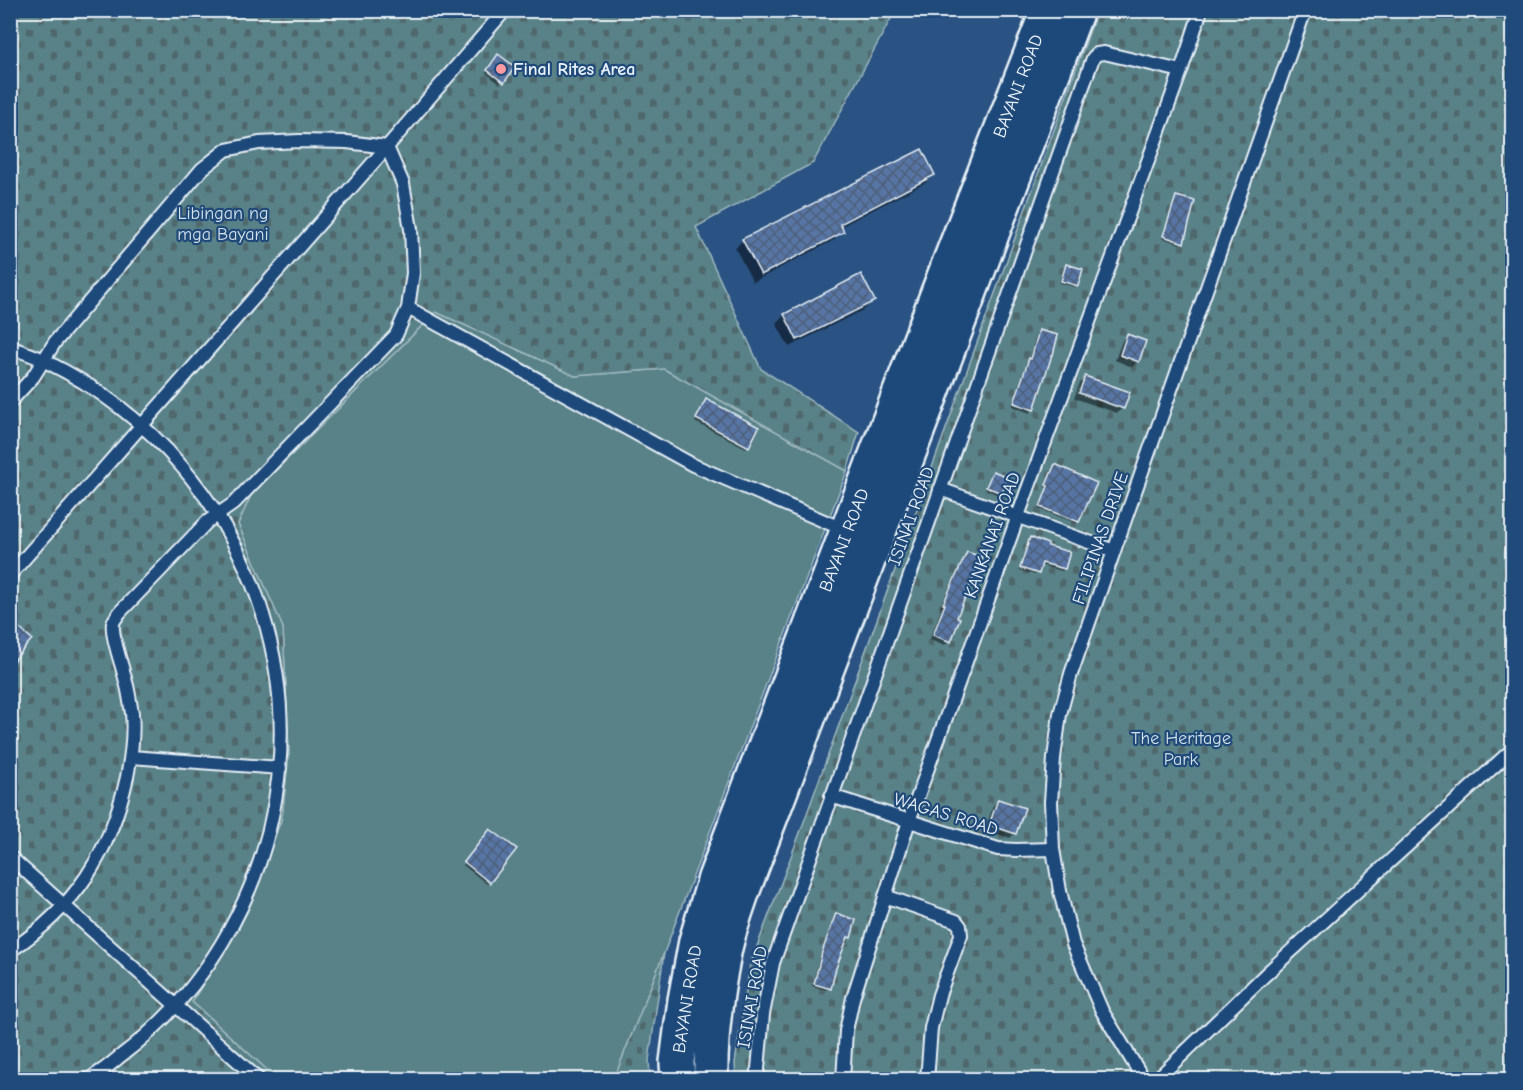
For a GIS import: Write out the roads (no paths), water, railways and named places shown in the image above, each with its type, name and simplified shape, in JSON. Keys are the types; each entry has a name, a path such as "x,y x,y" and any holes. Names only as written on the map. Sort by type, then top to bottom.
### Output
{"main road":[{"name":"BAYANI ROAD","path":"678,1080 677,1062 685,1000 696,940 715,878 1048,10"},
{"name":"BAYANI ROAD","path":"711,1080 716,1009 724,952 742,890 1077,10"}],"lane":[{"path":"10,575 506,10"},
{"name":"KANKANAI ROAD","path":"843,1080 846,1031 853,998 909,821 1181,71 1201,10"},
{"name":"FILIPINAS DRIVE","path":"1144,1080 1102,1011 1072,944 1053,849 1051,802 1060,714 1071,674 1301,12"},
{"name":"ISINAI ROAD","path":"757,1080 763,1014 773,963 1093,58 1096,54 1104,53 1181,71"},
{"path":"10,402 33,376 55,342 202,169 226,150 259,143 300,141 346,142 387,147"},
{"path":"10,951 32,936 65,906 88,874 108,839 122,798 131,757 132,716 113,622 199,530 233,504 396,335 408,308 413,273 411,229 404,184 387,147"},
{"path":"408,308 693,465 847,531"},
{"path":"10,347 44,360 96,389 142,425 183,467 218,514 244,561 263,610 275,662 281,715 280,768 272,820 258,871 237,919 210,964 177,1006 139,1043 88,1080"},
{"path":"940,489 1114,551"},
{"path":"1156,1080 1266,974 1512,750"},
{"path":"131,757 280,768"},
{"name":"WAGAS ROAD","path":"831,796 998,849 1053,849"},
{"path":"10,857 259,1080"},
{"path":"885,896 956,921 960,926 961,935 939,996 931,1028 927,1080"}],"place":[{"name":"Final Rites Area","path":"501,69"}],"park label":[{"name":"Libingan ng mga Bayani","path":"223,223"},
{"name":"The Heritage Park","path":"1181,748"}]}
